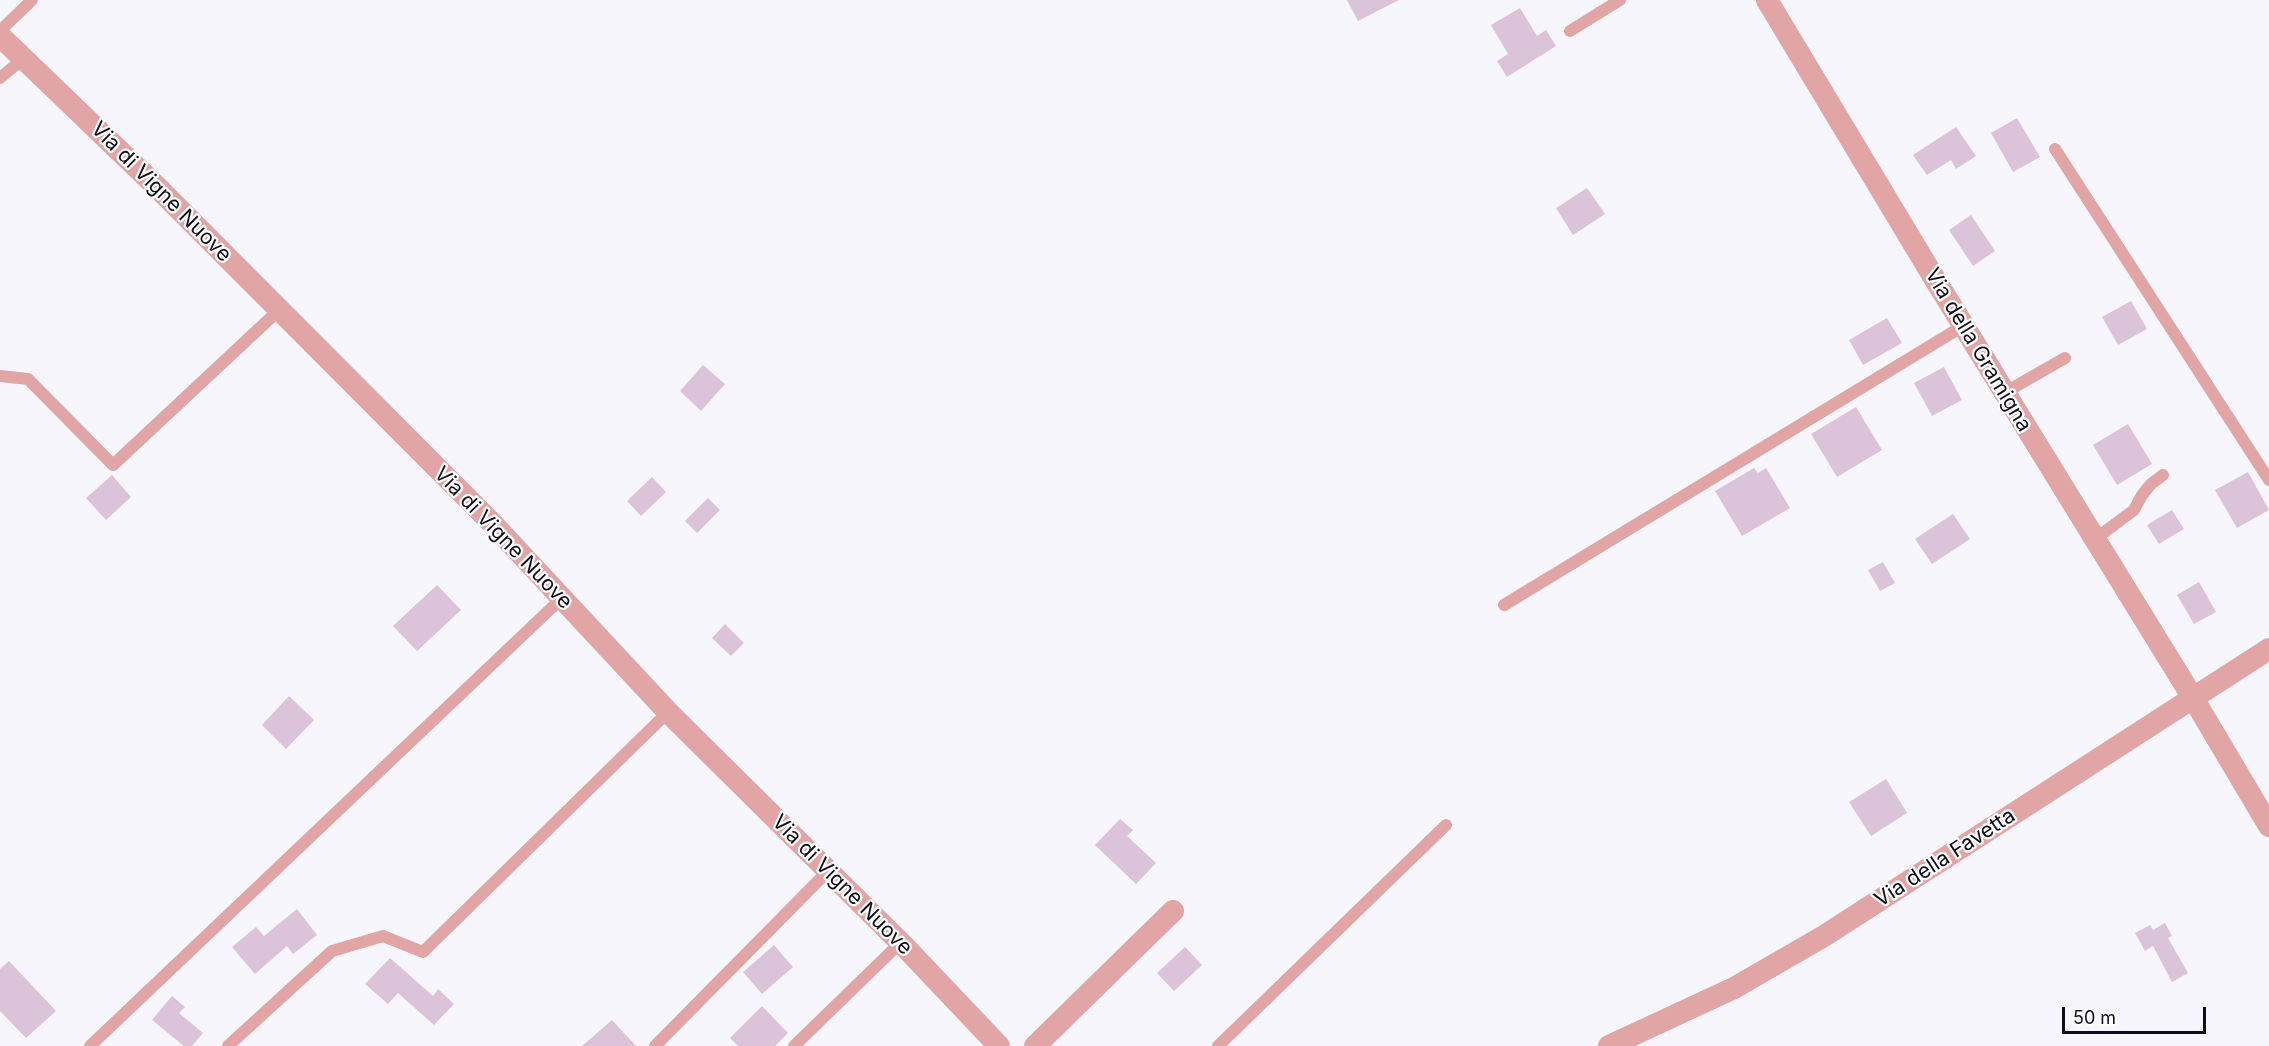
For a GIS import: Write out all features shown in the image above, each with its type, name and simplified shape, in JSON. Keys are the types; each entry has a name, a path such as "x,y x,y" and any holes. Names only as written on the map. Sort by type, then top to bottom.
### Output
{"street":[{"name":"Via della Gramigna","path":"1767,0 2269,826"},
{"name":"Via di Vigne Nuove","path":"0,34 157,187 491,522 668,712 900,943 999,1046"},
{"name":"Via della Favetta","path":"1609,1046 1725,992 1770,968 2269,650"},
{"path":"1035,1046 1173,911"}],"lane":[{"path":"0,34 32,0"},
{"path":"1570,32 1620,0"},
{"path":"0,78 24,58"},
{"path":"2055,149 2269,480"},
{"path":"0,375 28,379 113,465 279,310"},
{"path":"1504,604 1964,326"},
{"path":"2004,393 2065,358"},
{"path":"2095,539 2134,510 2151,484 2163,475"},
{"path":"90,1046 562,598"},
{"path":"228,1046 332,951 383,936 423,952 668,712"},
{"path":"1218,1046 1446,825"},
{"path":"655,1046 828,871"},
{"path":"794,1046 900,943"}],"building":[{"path":"1347,0 1399,0 1358,21"},
{"path":"1520,8 1537,36 1546,30 1556,46 1507,77 1497,61 1508,54 1491,25"},
{"path":"2017,118 2040,157 2013,172 1991,133"},
{"path":"1956,127 1976,156 1956,169 1951,160 1927,175 1913,155"},
{"path":"1587,188 1605,214 1573,235 1556,208"},
{"path":"1971,215 1995,251 1973,266 1949,230"},
{"path":"2131,301 2147,329 2118,345 2102,317"},
{"path":"1887,318 1902,343 1863,365 1849,340"},
{"path":"703,365 725,384 701,411 680,391"},
{"path":"1944,367 1962,400 1932,416 1914,383"},
{"path":"1856,407 1882,450 1837,477 1811,434"},
{"path":"2128,424 2152,464 2117,485 2093,445"},
{"path":"1754,468 1758,473 1766,468 1790,508 1742,536 1715,491"},
{"path":"2248,472 2269,510 2237,528 2215,490"},
{"path":"112,475 131,497 106,520 86,498"},
{"path":"652,477 666,492 641,516 627,501"},
{"path":"708,498 720,510 697,533 685,521"},
{"path":"2172,510 2184,529 2159,544 2147,525"},
{"path":"1953,514 1970,539 1932,564 1915,539"},
{"path":"1883,562 1895,583 1880,591 1868,570"},
{"path":"2199,582 2216,612 2194,624 2177,595"},
{"path":"437,585 461,610 417,651 393,626"},
{"path":"725,624 744,643 731,656 712,638"},
{"path":"289,696 314,720 286,749 262,725"},
{"path":"1886,779 1907,813 1871,836 1849,802"},
{"path":"1120,819 1133,830 1127,836 1156,863 1136,884 1095,845"},
{"path":"297,909 317,935 293,954 287,946 255,974 232,947 256,927 264,936"},
{"path":"2165,923 2172,936 2168,938 2188,973 2172,982 2153,946 2145,951 2135,933 2150,925 2153,930"},
{"path":"774,945 793,967 762,994 743,972"},
{"path":"1185,947 1202,965 1174,991 1157,973"},
{"path":"390,958 433,996 438,989 454,1004 434,1025 398,993 388,1004 365,984"},
{"path":"9,961 56,1011 26,1038 0,1011 0,969"},
{"path":"172,996 185,1007 179,1013 203,1033 192,1046 184,1046 152,1020"},
{"path":"762,1006 788,1033 775,1046 738,1046 730,1038"},
{"path":"612,1020 636,1046 582,1046"}]}
